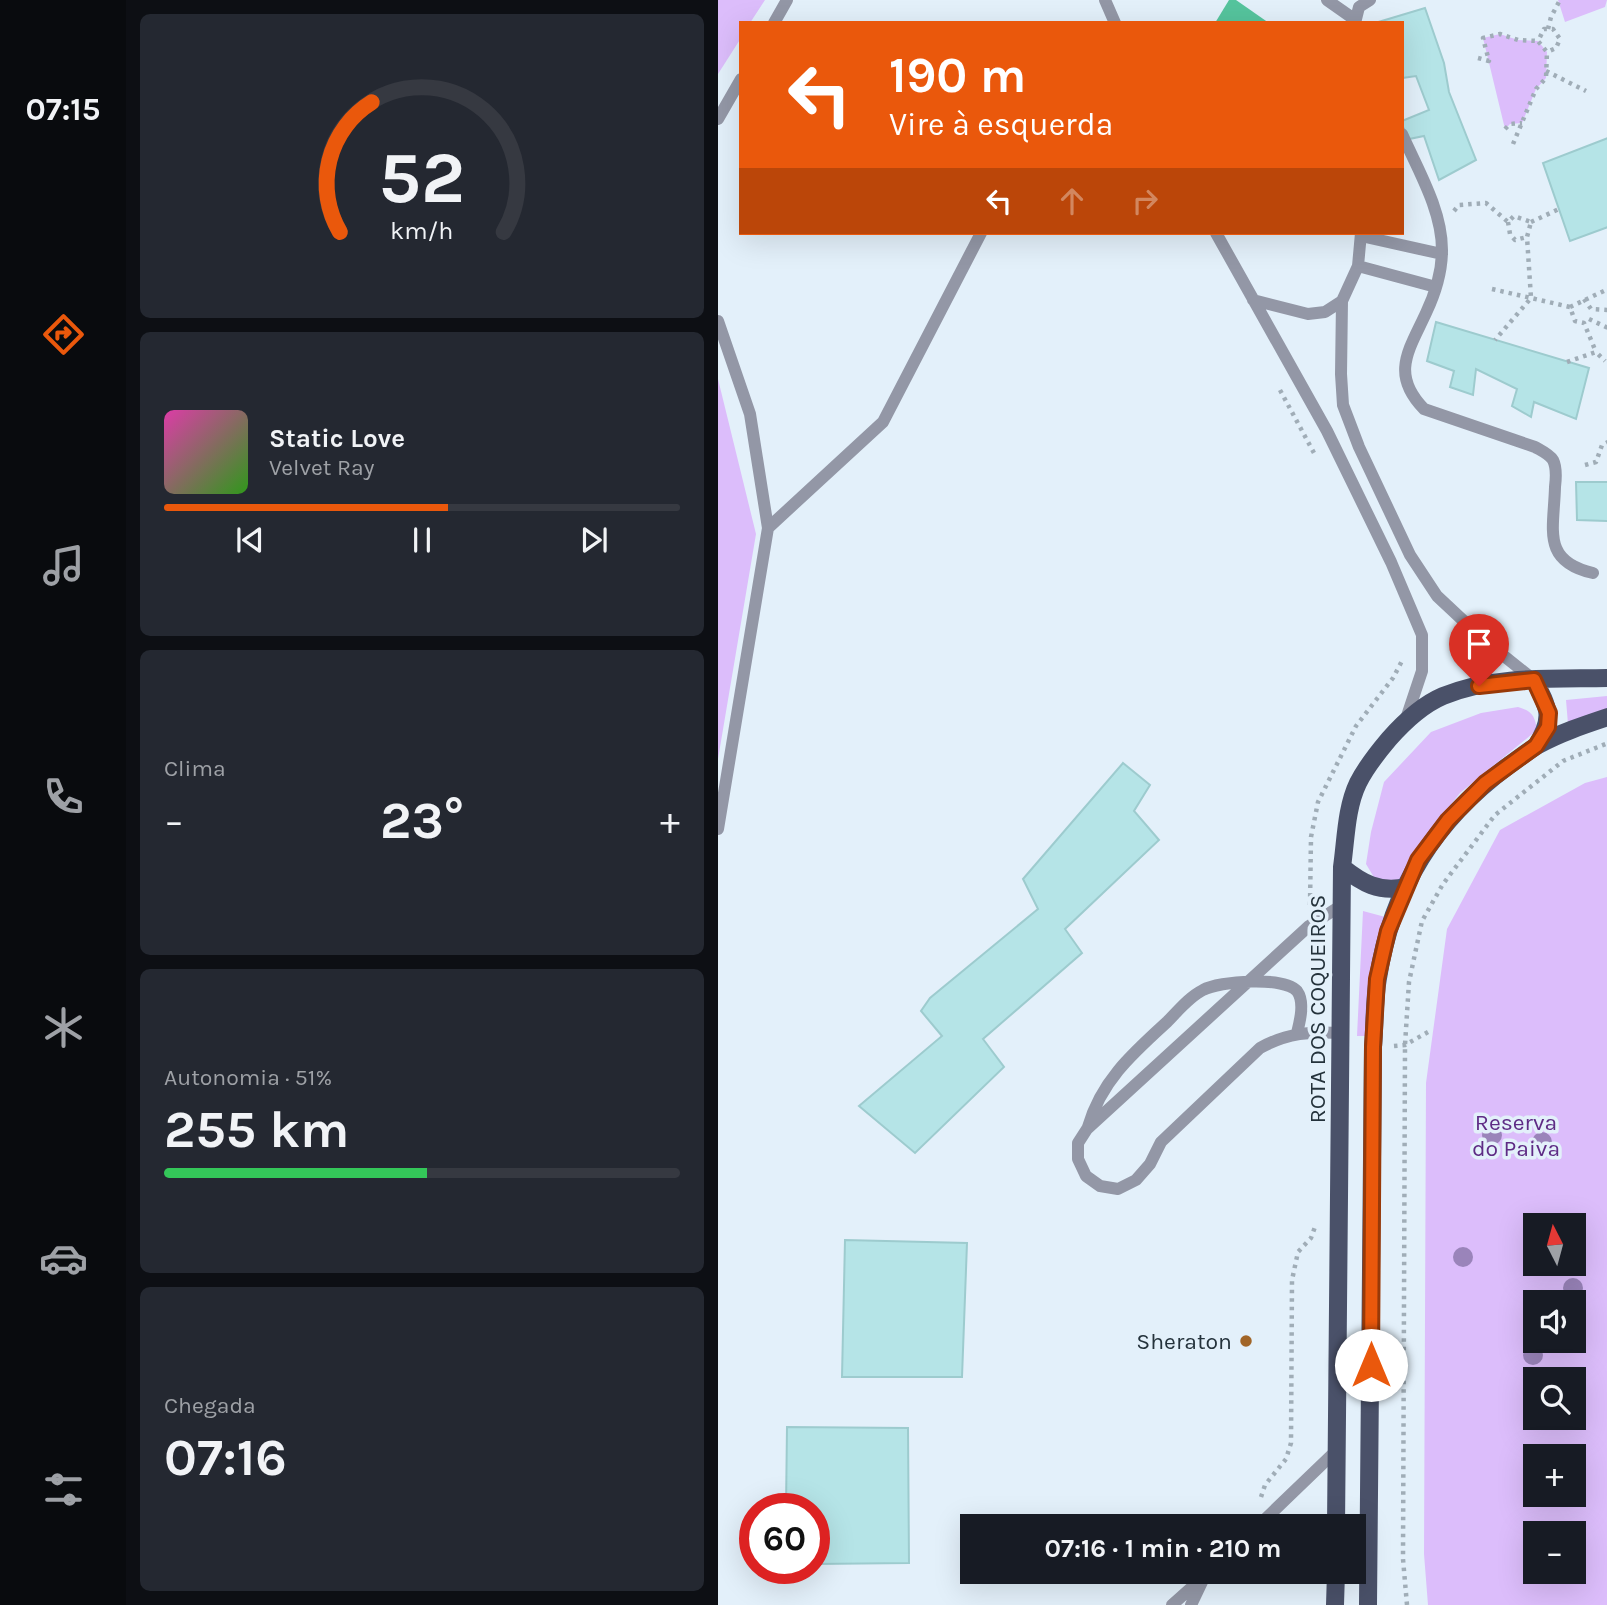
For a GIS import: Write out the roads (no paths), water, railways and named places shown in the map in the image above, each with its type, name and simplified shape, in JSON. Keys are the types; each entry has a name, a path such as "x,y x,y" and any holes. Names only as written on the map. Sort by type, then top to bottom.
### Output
{"main road":[{"name":"ROTA DOS COQUEIROS","path":"1336,1514 1342,867 1349,813 1358,783 1376,754 1406,720 1442,696 1479,686 1534,680 1608,678"},
{"path":"1534,680 1549,713 1548,727 1536,746"},
{"path":"1368,1605 1373,1047 1377,979 1388,931 1418,860 1448,820 1485,783 1536,746 1608,717"},
{"path":"1342,867 1361,883 1374,888 1406,887"},
{"path":"1335,1605 1336,1584"}],"lane":[{"path":"775,21 787,0"},
{"path":"1105,0 1114,21"},
{"path":"1326,0 1355,21 1358,7 1370,0"},
{"path":"718,119 739,82"},
{"path":"1404,139 1440,225 1442,254 1436,286 1407,358 1405,379 1411,395 1424,409 1535,447 1547,454 1554,462 1556,474 1554,540 1557,553 1566,563 1578,570 1593,573"},
{"path":"768,528 883,422 980,235"},
{"path":"1361,235 1358,266 1342,301 1341,374 1343,405 1359,447 1410,555 1437,596 1534,680"},
{"path":"1365,235 1442,254"},
{"path":"1221,237 1253,300 1327,431 1391,562 1422,635 1422,671 1406,720"},
{"path":"1358,266 1436,286"},
{"path":"1253,300 1308,314 1325,312 1342,301"},
{"path":"718,321 750,414 768,528 718,829"},
{"path":"1341,1033 1297,1033 1276,1039 1260,1048 1161,1142 1150,1164 1136,1180 1118,1189 1100,1186 1086,1176 1078,1159 1078,1143 1087,1129 1310,926 1342,905"},
{"path":"1087,1129 1093,1107 1120,1065 1203,990 1223,983 1287,985 1296,991 1301,1002 1297,1033"},
{"path":"1271,1514 1338,1449"},
{"path":"1172,1605 1195,1584"},
{"path":"1190,1605 1201,1584"}],"place":[{"name":"Sheraton","path":"1246,1341"}],"park label":[{"name":"Reserva do Paiva","path":"1516,1135"}]}
